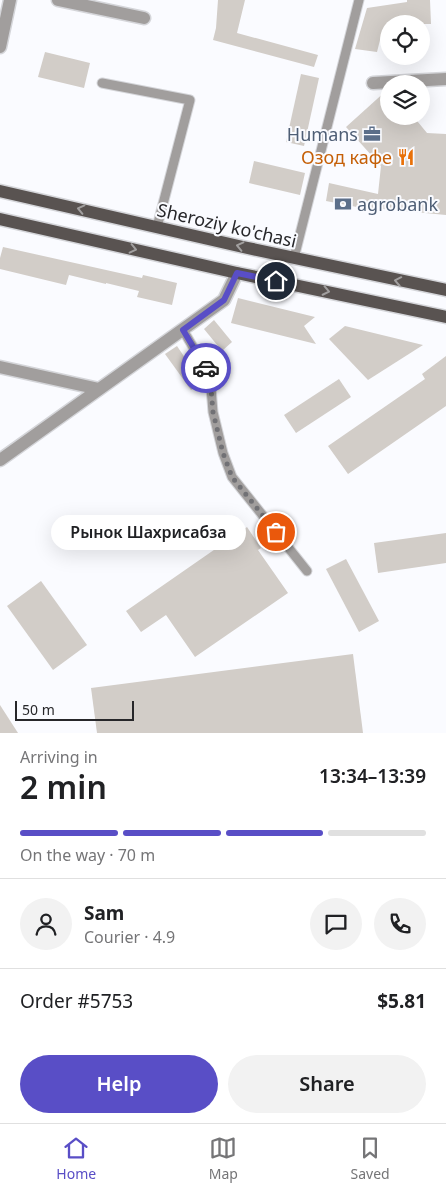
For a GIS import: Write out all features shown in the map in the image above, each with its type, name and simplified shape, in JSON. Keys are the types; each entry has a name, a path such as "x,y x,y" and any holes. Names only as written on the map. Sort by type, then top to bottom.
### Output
{"main road":[{"name":"Sheroziy ko'chasi","path":"0,191 294,258 446,290"},
{"path":"0,219 237,273 446,317"}],"street":[{"path":"0,47 10,0"},
{"path":"58,0 144,18"},
{"path":"372,84 446,79"},
{"path":"0,460 224,300 237,273"},
{"path":"0,367 99,389"}],"lane":[{"path":"294,258 359,0"},
{"path":"102,83 190,100 157,227"},
{"path":"183,330 210,376 213,412 223,453 232,477 307,571"}],"building":[{"path":"218,0 245,0 237,33 318,55 314,67 213,40"},
{"path":"407,0 430,0 431,24 430,15 380,15 380,40 377,52 355,49 367,8 407,2"},
{"path":"45,52 90,63 84,88 38,77"},
{"path":"301,74 319,78 304,146 286,142"},
{"path":"380,96 380,125 420,125 427,133 446,134 446,215 362,208 326,201 329,183 378,194 381,166 346,127"},
{"path":"254,161 305,173 300,195 249,183"},
{"path":"3,247 142,278 143,275 177,283 172,305 137,297 139,291 69,275 66,285 0,269"},
{"path":"238,298 315,317 304,326 316,344 231,323"},
{"path":"214,320 232,342 222,351 204,329"},
{"path":"345,326 423,345 368,380 329,339"},
{"path":"177,346 202,383 191,390 165,354"},
{"path":"446,356 446,406 348,474 328,446 425,379 422,374"},
{"path":"339,379 351,397 296,433 284,415"},
{"path":"247,527 261,548 258,550 288,593 195,657 166,615 141,632 126,611"},
{"path":"446,533 446,563 378,573 374,543"},
{"path":"346,559 379,621 359,632 326,569"},
{"path":"41,581 87,645 53,670 7,606"},
{"path":"353,654 363,733 97,733 91,688"},
{"path":"0,705 18,733 0,733"}],"way so far":[{"path":"206,368 210,376 213,412 223,453 232,477 276,532"}],"place":[{"name":"Humans","path":"372,134"},
{"name":"Озод кафе","path":"406,157"},
{"name":"agrobank","path":"343,204"},
{"name":"Рынок Шахрисабза","path":"276,532"}],"route":[{"path":"206,368 183,330 224,300 237,273 276,281"}]}
